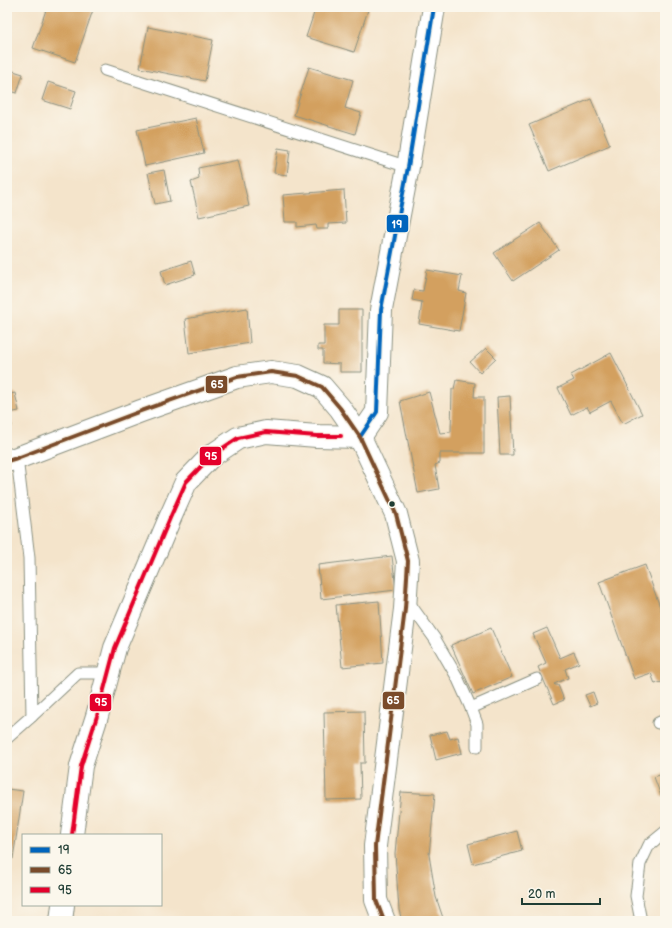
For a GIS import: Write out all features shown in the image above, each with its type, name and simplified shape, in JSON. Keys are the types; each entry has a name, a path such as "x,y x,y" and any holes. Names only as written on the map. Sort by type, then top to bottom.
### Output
{"street":[{"path":"360,437 377,412 381,310 408,167 434,7"},
{"path":"12,460 141,411 237,377 271,372 298,376 322,387 340,408 360,437 396,514 408,561 405,609 375,846 376,900 384,921"},
{"path":"72,834 81,766 97,716 115,648 186,482 211,456 238,438 266,432 317,436 360,437"},
{"path":"61,921 63,906"}],"lane":[{"path":"105,70 408,167"},
{"path":"12,460 29,558 32,716"},
{"path":"406,598 435,639 471,708 477,724 477,746"},
{"path":"7,738 78,673 108,673"},
{"path":"471,708 537,679"},
{"path":"641,921 636,896 640,864 649,845 665,832"}],"building":[{"path":"47,7 94,7 75,62 33,48"},
{"path":"316,7 369,7 354,52 306,37"},
{"path":"148,27 213,40 205,81 140,68"},
{"path":"309,67 353,80 345,108 361,113 355,134 294,115"},
{"path":"7,69 23,74 17,93 7,90"},
{"path":"48,82 76,91 70,109 42,100"},
{"path":"591,99 610,145 549,171 529,125"},
{"path":"196,118 204,153 145,166 137,130"},
{"path":"278,148 290,150 287,175 274,173"},
{"path":"238,160 249,206 199,217 191,182 199,179 198,168"},
{"path":"164,170 170,201 155,204 148,173"},
{"path":"344,190 346,223 328,224 328,229 317,229 316,225 297,227 297,222 285,222 283,195"},
{"path":"540,223 559,250 513,281 494,253"},
{"path":"191,261 195,275 165,285 161,271"},
{"path":"427,270 462,276 459,291 466,293 459,331 419,324 422,302 412,300 414,290 423,291"},
{"path":"247,308 250,343 189,353 185,319"},
{"path":"339,310 362,310 362,372 340,372 340,364 323,363 323,350 318,350 318,345 324,345 324,325 339,325"},
{"path":"486,348 496,358 480,373 470,362"},
{"path":"611,353 642,414 623,424 611,401 590,412 587,407 571,415 558,388 574,380 571,375"},
{"path":"456,380 475,383 474,397 484,397 484,453 440,453 440,463 435,465 439,489 418,493 400,401 429,392 440,433 451,432 452,389 454,389"},
{"path":"15,393 19,411 9,413 12,426 7,427 7,395"},
{"path":"510,396 513,455 500,455 497,397"},
{"path":"392,556 396,590 321,599 318,565"},
{"path":"645,565 665,621 665,681 655,684 651,673 634,679 599,582"},
{"path":"379,601 383,663 342,667 336,605"},
{"path":"491,628 512,677 473,694 451,645"},
{"path":"547,628 560,658 574,652 579,663 565,669 568,678 554,684 558,685 564,700 554,704 538,667 546,663 533,634"},
{"path":"593,692 597,703 590,706 585,695"},
{"path":"364,711 365,763 360,763 361,799 326,800 324,712"},
{"path":"447,731 450,739 458,737 462,753 436,760 430,735"},
{"path":"665,773 665,795 661,796 654,777"},
{"path":"7,789 23,791 13,859 7,858"},
{"path":"401,792 435,794 429,855 436,897 444,921 402,921 399,910 395,853"},
{"path":"517,831 522,851 473,864 468,844"}],"transit line":[{"name":"19","path":"360,437 377,412 381,310 408,167 434,7"},
{"name":"65","path":"7,461 237,377 271,372 298,376 322,387 340,408 360,437 396,514 408,561 405,609 375,846 376,900 384,921"},
{"name":"95","path":"72,834 81,766 97,716 115,648 186,482 211,456 238,438 266,432 317,436 341,436"}]}
